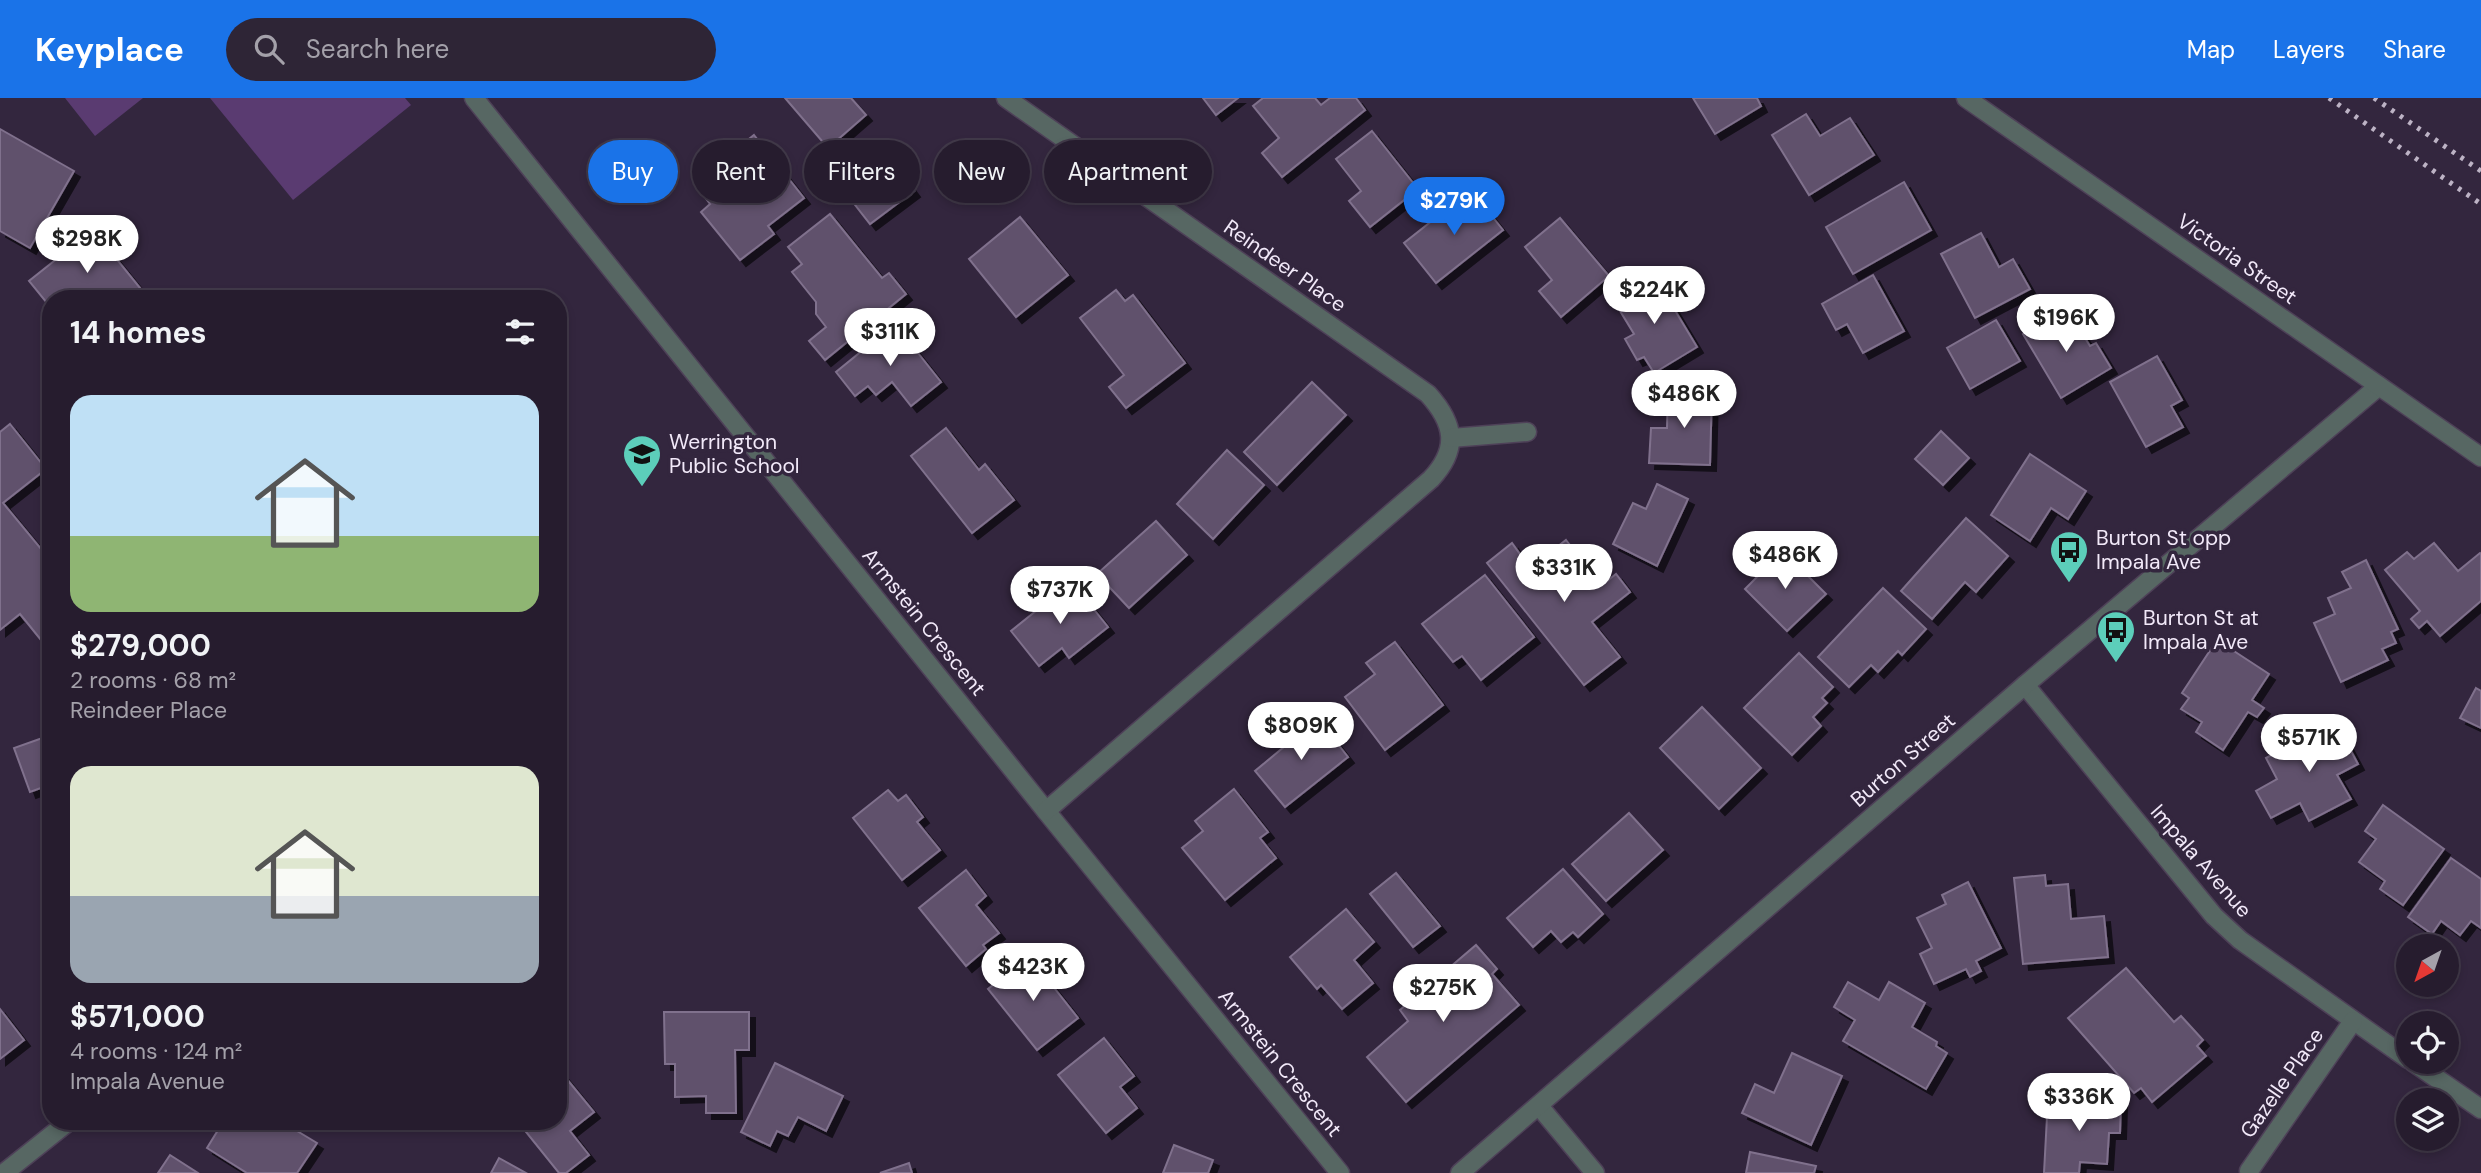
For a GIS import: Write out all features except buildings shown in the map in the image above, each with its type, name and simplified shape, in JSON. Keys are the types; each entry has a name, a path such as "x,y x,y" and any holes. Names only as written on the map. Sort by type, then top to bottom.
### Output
{"street":[{"name":"Armstein Crescent","path":"474,98 1340,1173"},
{"name":"Reindeer Place","path":"1006,98 1428,394 1444,416 1451,438"},
{"name":"Victoria Street","path":"1966,98 2481,457"},
{"name":"Burton Street","path":"1460,1173 2025,685 2379,386"},
{"path":"1046,811 1431,479 1444,462 1451,438 1527,432"},
{"name":"Impala Avenue","path":"2025,685 2214,916 2239,940 2396,1050"},
{"name":"Gazelle Place","path":"2249,1171 2353,1020"},
{"path":"2430,1074 2481,1110"},
{"path":"1539,1106 1595,1173"},
{"path":"4,1173 58,1130"}],"shaded area":[{"path":"65,98 143,98 95,136"},
{"path":"210,98 405,98 411,105 293,200"}],"railway":[{"path":"2329,98 2481,204"},
{"path":"2374,98 2481,171"}],"place":[{"name":"Werrington Public School","path":"642,488"},
{"name":"Burton St opp Impala Ave","path":"2069,584"},
{"name":"Burton St at Impala Ave","path":"2116,664"}]}
